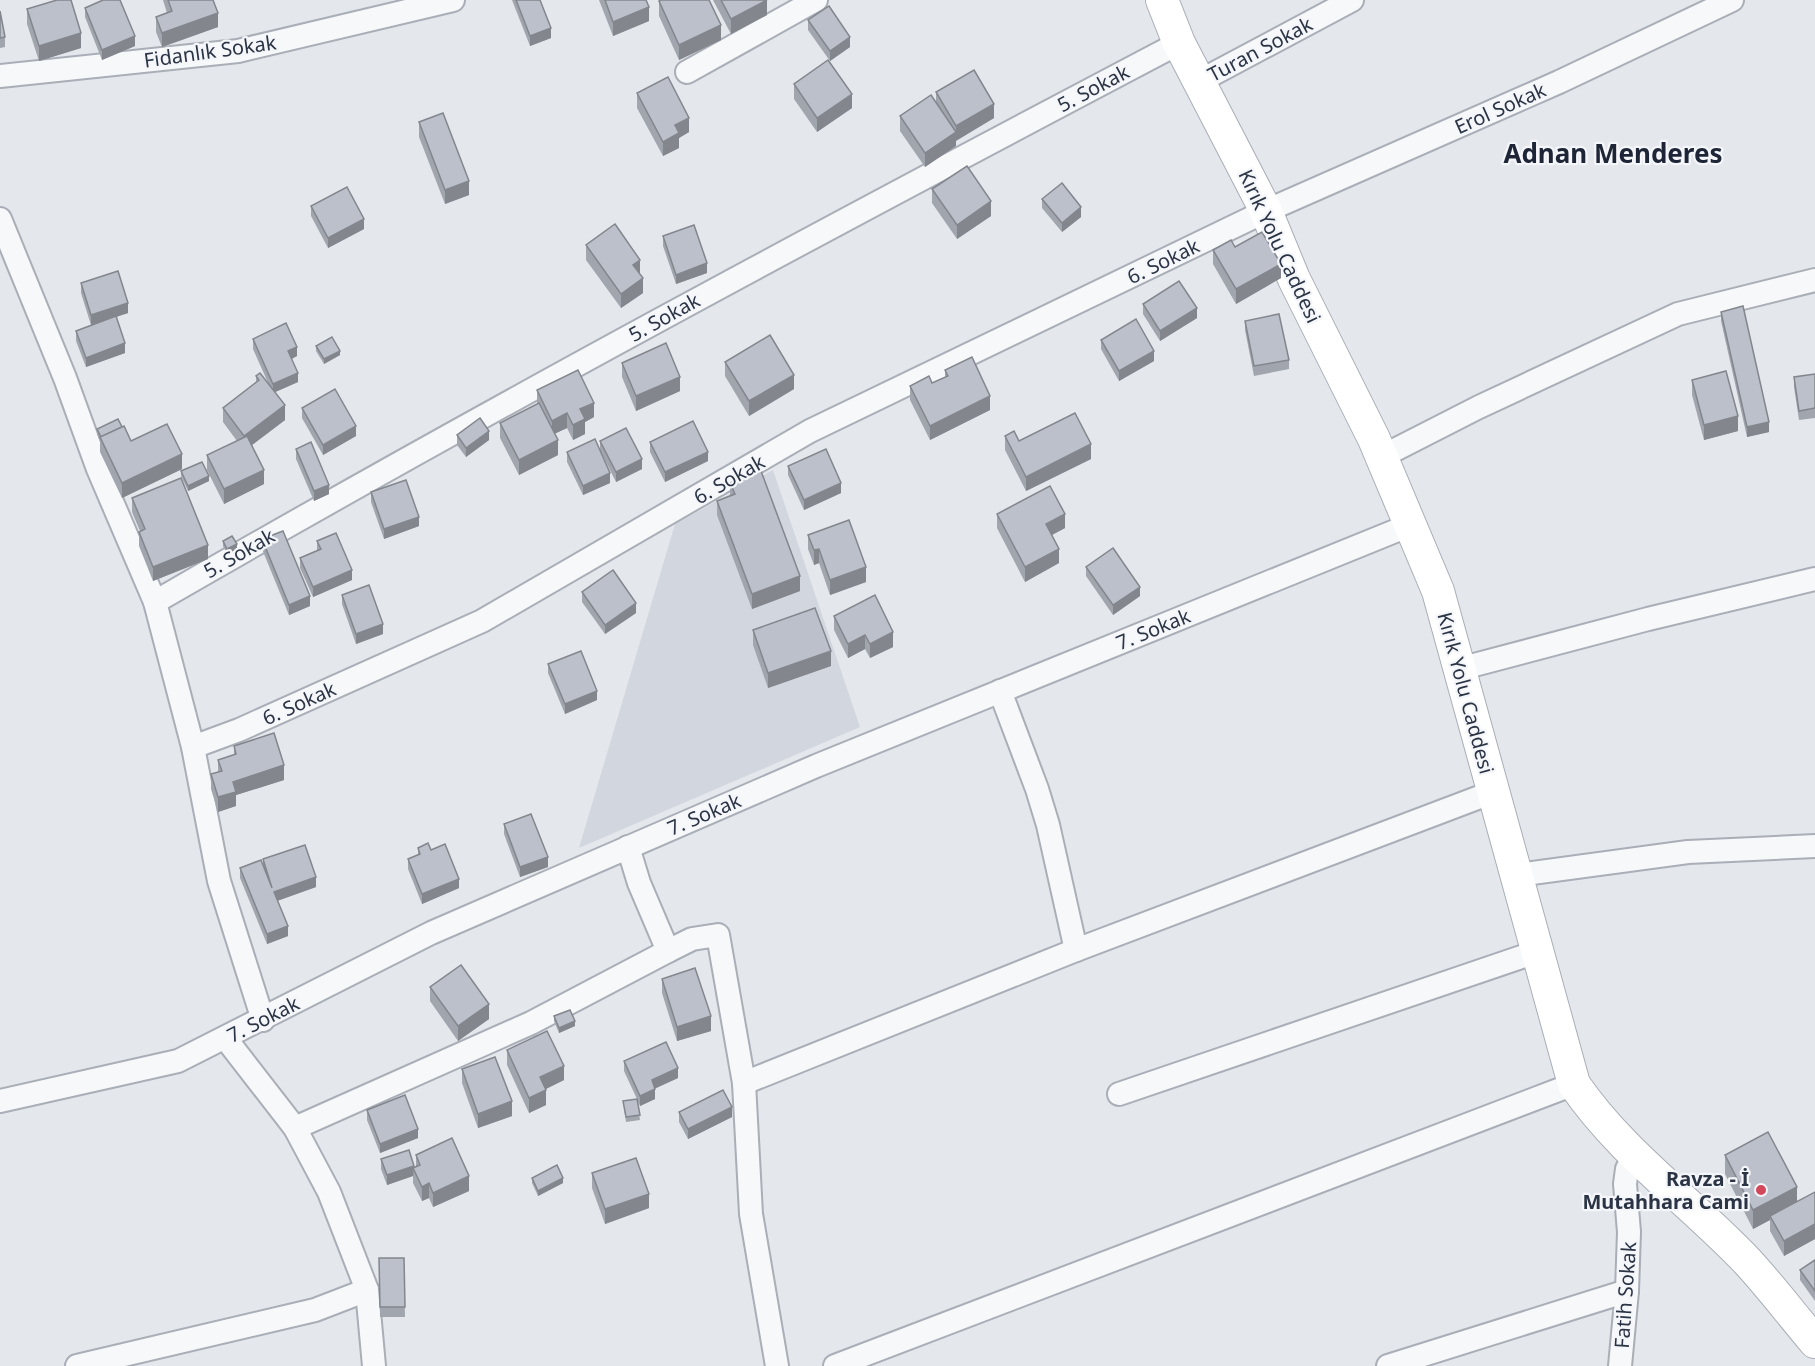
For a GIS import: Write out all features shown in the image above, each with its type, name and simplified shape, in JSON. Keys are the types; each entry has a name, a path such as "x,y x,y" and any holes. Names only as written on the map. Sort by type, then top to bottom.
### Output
{"street":[{"name":"Fidanlık Sokak","path":"0,76 238,51 453,0"},
{"path":"687,72 816,0"},
{"name":"Kırık Yolu Caddesi","path":"1162,0 1179,43 1266,211 1294,279 1381,457 1438,591 1574,1084 1591,1109 1635,1155 1747,1261 1815,1342"},
{"name":"Turan Sokak","path":"1200,81 1352,0"},
{"name":"Erol Sokak","path":"1266,211 1559,82 1732,0"},
{"name":"5. Sokak","path":"155,602 456,430 840,221 1179,43"},
{"name":"6. Sokak","path":"193,747 239,730 482,621 810,431 1266,211"},
{"path":"0,219 65,378 102,479 155,602 193,747 219,881 262,1020"},
{"path":"1381,457 1479,407 1678,314 1778,292 1815,280"},
{"name":"7. Sokak","path":"0,1101 178,1061 226,1039 431,933 816,765 1410,525"},
{"path":"1459,669 1815,579"},
{"path":"1000,691 1048,825 1076,950"},
{"path":"744,1083 1076,950 1492,792"},
{"path":"1518,875 1688,852 1815,846"},
{"path":"628,847 639,883 668,951"},
{"path":"295,1128 531,1023 692,939 718,935 744,1083 751,1214 777,1366"},
{"path":"1119,1094 1539,951"},
{"path":"226,1039 295,1128 329,1192 367,1290 374,1366"},
{"path":"835,1366 1574,1084"},
{"name":"Fatih Sokak","path":"1620,1366 1627,1291 1629,1232 1625,1184 1627,1169 1635,1155"},
{"path":"77,1366 141,1359 315,1310 367,1290"},
{"path":"1388,1366 1627,1291"}],"shaded area":[{"path":"773,470 860,727 579,848 675,524"}],"building":[{"path":"57,0 71,0 81,33 39,46 27,9"},
{"path":"103,0 120,0 135,36 102,50 85,8"},
{"path":"168,0 213,0 218,13 162,33 156,17 172,11"},
{"path":"516,0 540,0 551,28 530,36"},
{"path":"605,0 646,0 649,7 613,22"},
{"path":"709,0 721,25 679,45 659,1"},
{"path":"721,0 767,0 731,19"},
{"path":"829,6 850,37 830,51 808,20"},
{"path":"0,11 5,37 0,38"},
{"path":"828,60 852,94 817,118 794,84"},
{"path":"974,70 994,104 956,126 936,92"},
{"path":"668,77 689,118 675,125 679,133 663,142 637,93"},
{"path":"931,95 956,132 925,153 900,116"},
{"path":"443,113 469,181 445,190 419,122"},
{"path":"967,166 991,201 957,225 932,189"},
{"path":"1062,183 1081,207 1062,223 1042,199"},
{"path":"347,187 364,219 328,238 311,206"},
{"path":"615,224 640,260 633,265 643,278 621,294 586,245"},
{"path":"694,225 707,263 676,275 663,236"},
{"path":"1262,232 1281,264 1236,289 1213,250 1231,240 1235,247"},
{"path":"118,271 128,303 91,315 81,283"},
{"path":"1179,281 1197,308 1160,331 1143,304"},
{"path":"1743,306 1769,422 1747,427 1721,312"},
{"path":"1279,314 1289,360 1254,366 1245,321"},
{"path":"116,316 125,343 86,358 76,331"},
{"path":"1136,319 1154,351 1119,371 1101,340"},
{"path":"286,323 297,347 288,351 298,373 273,384 253,339"},
{"path":"770,335 794,375 749,401 725,362"},
{"path":"332,337 340,351 324,359 316,346"},
{"path":"666,343 680,377 636,396 622,363"},
{"path":"972,357 990,396 930,426 910,386 929,376 932,383 948,376 945,370"},
{"path":"578,370 594,403 580,409 585,419 573,425 567,413 552,421 537,390"},
{"path":"1726,371 1738,416 1704,425 1692,380"},
{"path":"260,373 285,405 244,436 223,408 259,380 256,376"},
{"path":"1815,374 1815,408 1799,411 1794,377"},
{"path":"335,389 356,426 323,445 302,408"},
{"path":"539,403 558,440 519,460 500,423"},
{"path":"1075,413 1091,444 1026,477 1005,436 1014,431 1019,441"},
{"path":"480,418 489,431 466,448 457,435"},
{"path":"118,419 122,427 101,437 97,429"},
{"path":"693,421 708,452 665,472 650,442"},
{"path":"167,424 182,454 122,483 100,437 124,426 131,441"},
{"path":"626,428 642,459 616,472 600,441"},
{"path":"247,436 264,470 224,489 207,455"},
{"path":"595,439 610,473 583,486 567,452"},
{"path":"311,442 329,485 314,491 296,449"},
{"path":"826,449 841,483 804,500 788,466"},
{"path":"202,462 209,476 188,486 181,471"},
{"path":"761,471 800,576 752,594 717,501 735,494 730,483"},
{"path":"181,478 208,545 153,567 139,532 145,529 132,498"},
{"path":"406,480 419,517 384,529 371,492"},
{"path":"1050,486 1065,514 1046,524 1059,549 1025,567 997,514"},
{"path":"849,520 866,567 830,580 819,549 814,550 808,535"},
{"path":"283,531 310,596 289,605 262,539"},
{"path":"336,533 352,570 313,587 300,558 321,549 317,541"},
{"path":"232,536 237,544 227,549 223,541"},
{"path":"1113,548 1140,587 1113,605 1086,567"},
{"path":"613,570 636,603 605,625 582,592"},
{"path":"369,585 383,624 356,634 342,595"},
{"path":"875,595 893,632 870,644 865,635 848,644 834,616"},
{"path":"815,608 831,651 768,673 753,630"},
{"path":"581,651 597,691 565,704 548,664"},
{"path":"274,733 284,765 233,782 236,792 218,797 211,774 222,771 218,760 236,754 234,746"},
{"path":"531,814 548,857 520,867 504,824"},
{"path":"428,843 431,850 445,844 459,879 422,894 408,859 420,854 418,848"},
{"path":"305,845 316,877 274,892 288,926 267,934 240,868 261,860 272,888 263,859"},
{"path":"461,965 489,1004 458,1026 430,987"},
{"path":"695,968 711,1016 677,1027 662,979"},
{"path":"570,1010 575,1021 559,1028 554,1016"},
{"path":"547,1031 564,1066 540,1077 546,1090 529,1098 507,1050"},
{"path":"666,1042 678,1068 652,1080 655,1089 640,1096 624,1061"},
{"path":"495,1057 512,1101 478,1114 462,1069"},
{"path":"723,1090 732,1107 688,1129 679,1112"},
{"path":"405,1095 418,1129 380,1144 367,1110"},
{"path":"637,1099 640,1115 626,1117 623,1101"},
{"path":"1768,1132 1797,1187 1753,1210 1725,1155"},
{"path":"452,1138 469,1176 433,1193 429,1183 422,1187 413,1168 420,1165 416,1155"},
{"path":"409,1150 414,1166 387,1175 381,1159"},
{"path":"636,1158 649,1194 605,1209 592,1173"},
{"path":"557,1165 563,1178 538,1191 532,1178"},
{"path":"1815,1192 1815,1224 1784,1241 1770,1216"},
{"path":"379,1258 404,1258 405,1307 380,1307"},
{"path":"1815,1260 1815,1291 1800,1270"}],"place":[{"name":"Ravza - İ Mutahhara Cami","path":"1761,1190"}],"district":[{"name":"Adnan Menderes","path":"1613,153"}]}
